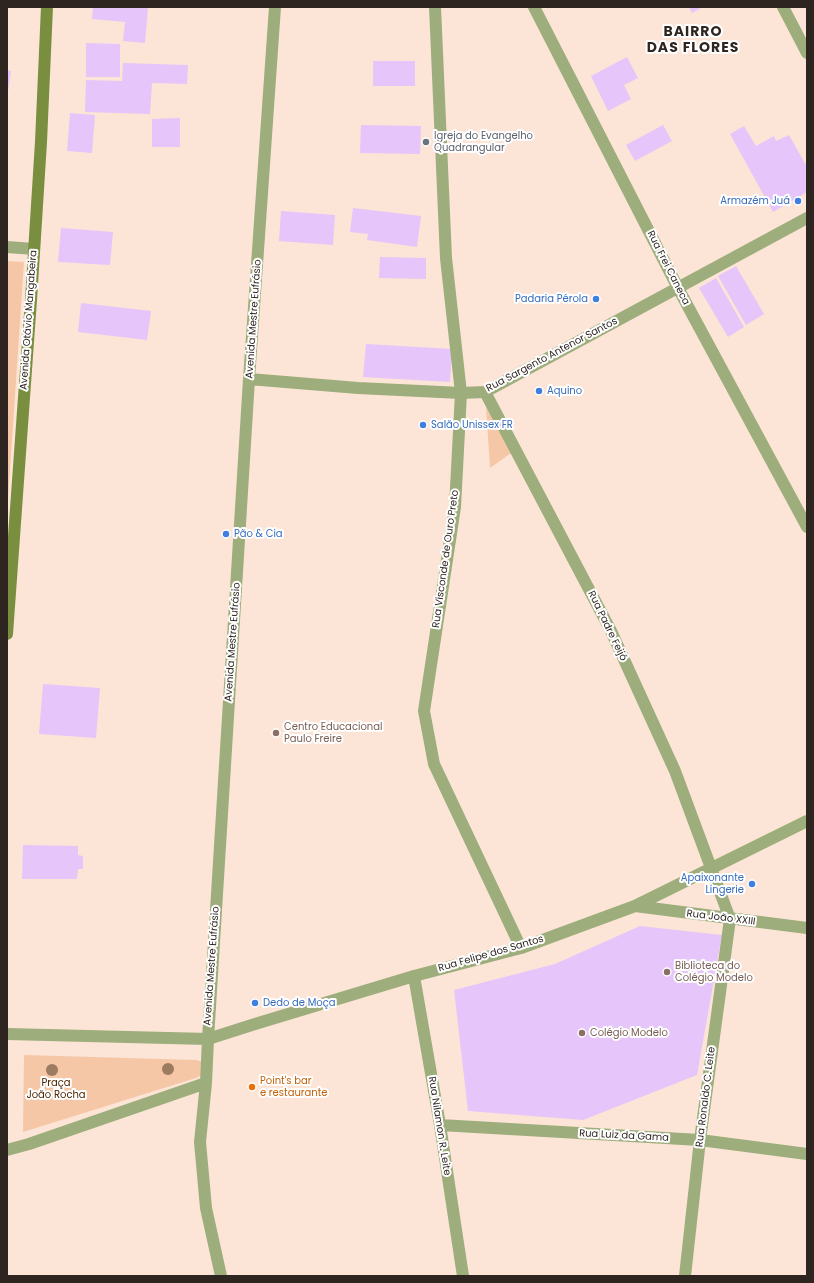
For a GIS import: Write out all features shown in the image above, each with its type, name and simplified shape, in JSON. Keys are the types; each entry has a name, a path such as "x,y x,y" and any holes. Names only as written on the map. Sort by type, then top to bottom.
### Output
{"main road":[{"name":"Avenida Otávio Mangabeira","path":"7,634 41,142 46,7"}],"street":[{"name":"Avenida Mestre Eufrásio","path":"221,1276 206,1208 200,1142 206,1082 249,379 275,7"},
{"name":"Rua Visconde de Ouro Preto","path":"435,7 446,258 461,393 455,506 424,711 434,764 521,948"},
{"name":"Rua Frei Caneca","path":"534,7 678,288 807,527"},
{"path":"783,7 807,53"},
{"name":"Rua Sargento Antenor Santos","path":"249,379 358,388 461,393 485,392 807,218"},
{"path":"7,247 34,249"},
{"name":"Rua Padre Feijó","path":"485,392 611,631 675,771 730,919"},
{"name":"Rua Felipe dos Santos","path":"208,1039 414,976 521,948 635,906 807,821"},
{"name":"Rua João XXIII","path":"635,906 807,928"},
{"name":"Rua Ronaldo C. Leite","path":"685,1276 700,1140 730,919"},
{"name":"Rua Nilamon R. Leite","path":"414,976 440,1125 463,1276"},
{"path":"7,1034 208,1039"},
{"path":"7,1150 29,1144 206,1082"},
{"name":"Rua Luiz da Gama","path":"440,1125 700,1140 807,1154"}],"green space":[{"path":"7,261 24,262 7,514"},
{"path":"486,407 514,451 490,468"},
{"name":"Praça João Rocha","path":"24,1055 196,1060 207,1063 204,1074 196,1078 23,1132"}],"building":[{"path":"93,7 148,7 145,43 123,41 125,22 92,19"},
{"path":"689,7 703,7 692,13"},
{"path":"86,43 120,44 120,77 86,77"},
{"path":"627,57 638,78 624,85 631,99 608,111 591,76"},
{"path":"373,61 415,61 415,86 373,86"},
{"path":"123,63 188,65 187,84 152,83 150,114 85,112 86,80 122,81"},
{"path":"7,70 11,71 8,91 7,91"},
{"path":"70,113 95,115 92,153 67,151"},
{"path":"180,118 180,147 152,147 152,119"},
{"path":"361,125 421,126 420,154 360,153"},
{"path":"663,125 672,141 635,161 626,145"},
{"path":"744,126 756,146 774,136 776,141 789,135 807,167 807,192 773,212 730,134"},
{"path":"353,208 421,216 417,247 367,240 368,234 350,232"},
{"path":"281,211 335,215 333,245 279,241"},
{"path":"61,228 113,232 110,265 58,262"},
{"path":"380,257 426,258 426,279 379,278"},
{"path":"736,266 764,314 746,325 718,276"},
{"path":"716,278 744,327 728,337 699,288"},
{"path":"81,303 151,311 147,340 78,332"},
{"path":"366,344 452,349 450,382 363,377"},
{"path":"43,684 100,688 96,738 39,734"},
{"path":"23,845 78,846 78,855 83,856 83,869 78,869 77,879 22,879"},
{"name":"Colégio Modelo","path":"640,926 722,935 697,1075 583,1120 468,1111 454,990 555,964"}],"place":[{"name":"Igreja do Evangelho Quadrangular","path":"426,142"},
{"name":"Armazém Juá","path":"798,201"},
{"name":"Padaria Pérola","path":"596,299"},
{"name":"Aquino","path":"539,391"},
{"name":"Salão Unissex FR","path":"423,425"},
{"name":"Pão & Cia","path":"226,534"},
{"name":"Centro Educacional Paulo Freire","path":"276,733"},
{"name":"Apaixonante Lingerie","path":"752,884"},
{"name":"Biblioteca do Colégio Modelo","path":"667,972"},
{"name":"Dedo de Moça","path":"255,1003"},
{"name":"Colégio Modelo","path":"582,1033"},
{"name":"Point's bar e restaurante","path":"252,1087"}],"district":[{"name":"BAIRRO DAS FLORES","path":"693,40"}]}
